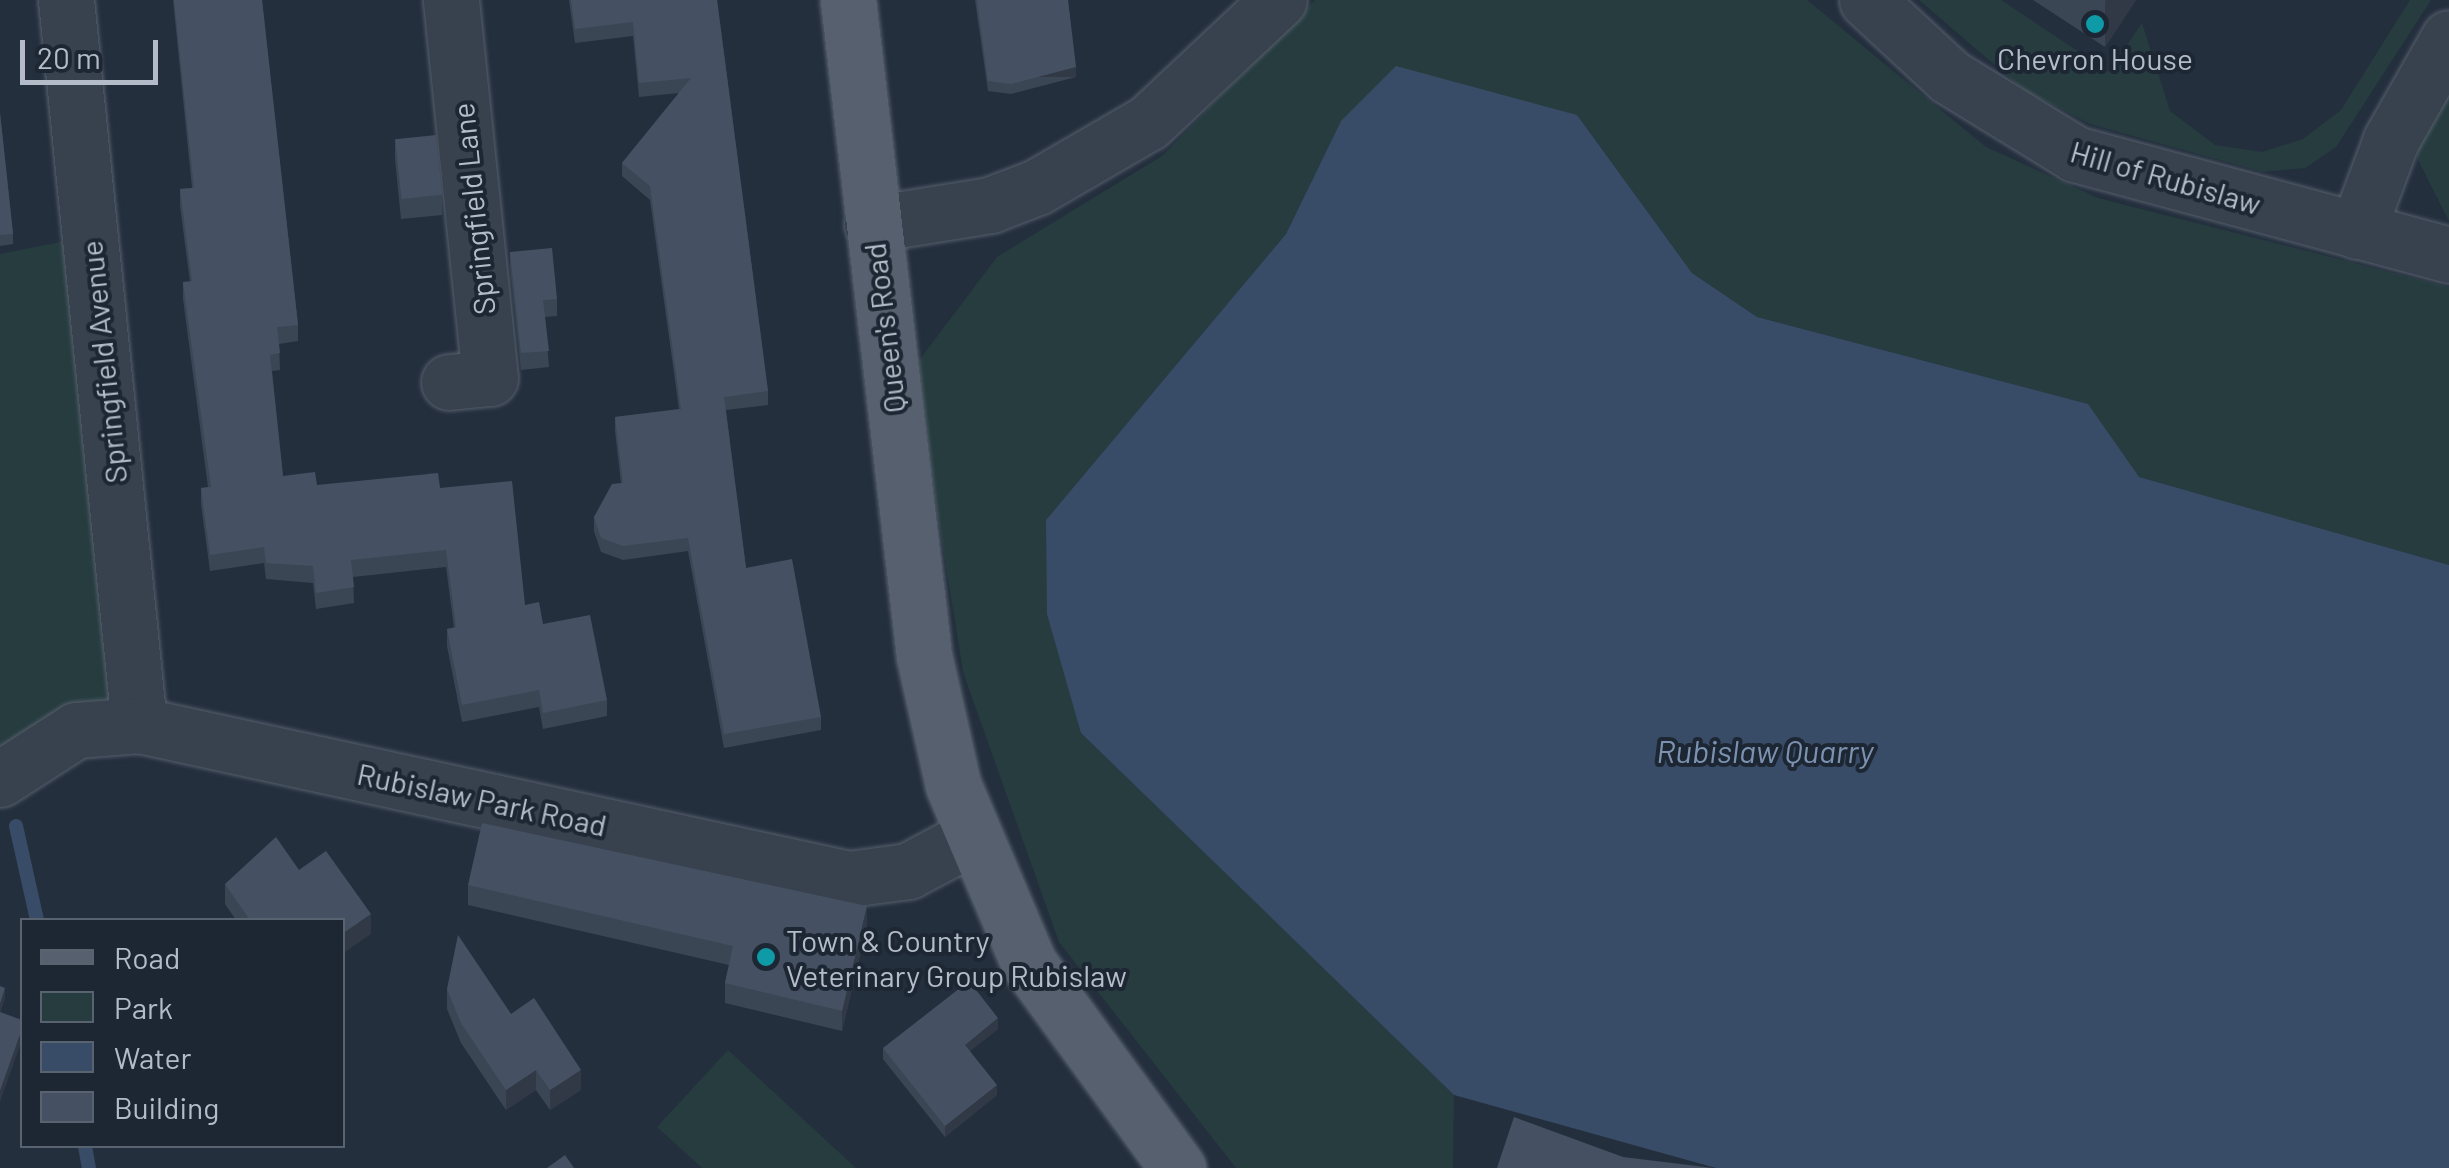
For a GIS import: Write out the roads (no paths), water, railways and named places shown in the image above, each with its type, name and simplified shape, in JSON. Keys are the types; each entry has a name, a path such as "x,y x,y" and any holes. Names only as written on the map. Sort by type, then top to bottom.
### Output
{"main road":[{"name":"Queen's Road","path":"848,0 924,656 970,838 1030,964 1178,1168"}],"street":[{"name":"Springfield Avenue","path":"66,0 139,725"},
{"name":"Springfield Lane","path":"450,382 490,378 451,0"},
{"path":"872,224 990,206 1037,186 1150,122 1280,0"},
{"name":"Hill of Rubislaw","path":"1867,0 1950,77 2075,154 2449,255"},
{"path":"2356,230 2391,140 2449,38"},
{"name":"Rubislaw Park Road","path":"0,779 76,730 139,725 849,879 908,871 970,838"}],"water":[{"name":"Rubislaw Quarry","path":"1396,66 1577,115 1692,273 1757,317 2088,404 2139,477 2449,565 2449,1168 1716,1168 1454,1095 1081,733 1047,614 1046,520 1286,234 1341,121"}],"waterway":[{"path":"16,826 37,918"},
{"path":"85,1148 89,1168"}],"place":[{"name":"Chevron House","path":"2095,24"},
{"name":"Town & Country Veterinary Group Rubislaw","path":"766,957"}]}
